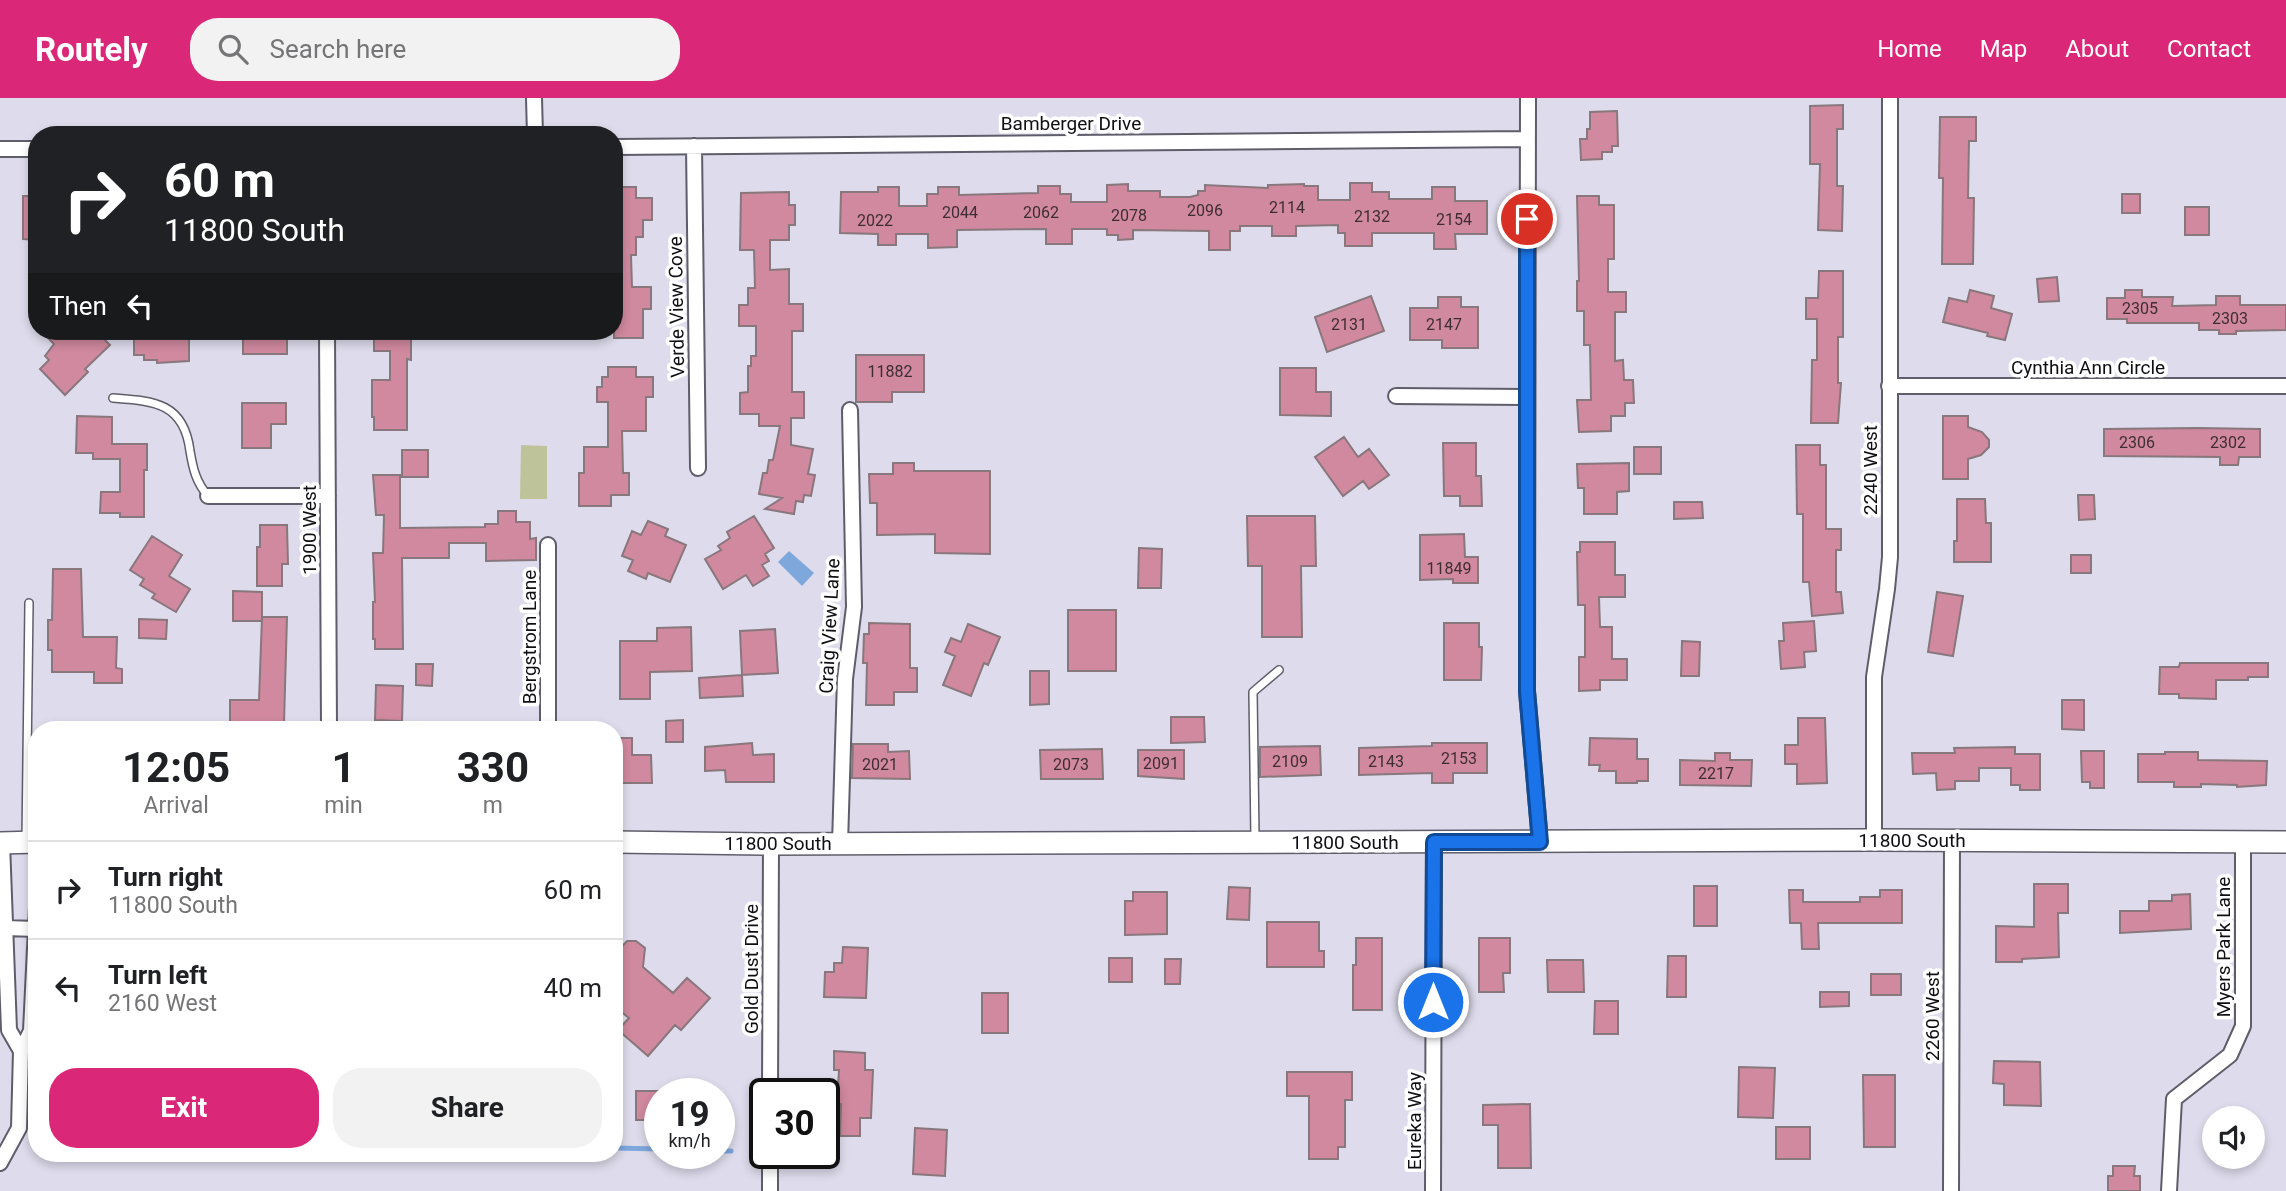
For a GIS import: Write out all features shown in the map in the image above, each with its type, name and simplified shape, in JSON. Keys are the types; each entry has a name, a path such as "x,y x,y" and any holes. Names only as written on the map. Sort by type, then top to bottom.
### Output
{"main road":[{"name":"11800 South","path":"623,842 2286,842"},
{"path":"1,843 28,843"}],"street":[{"path":"534,98 535,126"},
{"path":"1528,98 1527,691 1540,842"},
{"name":"2240 West","path":"1874,840 1874,677 1890,557 1890,98"},
{"name":"Bamberger Drive","path":"623,147 1528,139"},
{"name":"Verde View Cove","path":"694,146 698,468"},
{"path":"0,149 28,149"},
{"name":"1900 West","path":"327,340 328,721"},
{"name":"Cynthia Ann Circle","path":"1889,386 2286,386"},
{"path":"1396,396 1527,397"},
{"name":"Craig View Lane","path":"840,844 845,679 854,607 850,410"},
{"path":"208,496 328,496"},
{"name":"Bergstrom Lane","path":"548,545 548,721"},
{"name":"2260 West","path":"1951,1191 1952,841"},
{"name":"Eureka Way","path":"1433,1191 1434,842"},
{"name":"Myers Park Lane","path":"2169,1191 2174,1099 2230,1055 2243,1026 2243,842"},
{"path":"1,843 9,1030 21,1052"},
{"name":"Gold Dust Drive","path":"770,1078 771,844"},
{"path":"6,928 28,929"},
{"path":"0,1163 19,1128 21,1052 28,1037"},
{"path":"770,1169 770,1191"}],"lane":[{"path":"113,398 148,400 162,405 174,415 187,434 196,479 208,496"},
{"path":"29,603 30,721"},
{"path":"1255,842 1253,692 1279,670"}],"green space":[{"path":"521,445 547,446 547,499 520,499"}],"water":[{"path":"789,551 814,573 802,586 778,562"}],"building":[{"path":"1843,105 1843,129 1837,129 1837,186 1843,186 1842,231 1818,230 1820,164 1810,164 1810,106"},
{"path":"1617,111 1618,146 1612,146 1612,152 1602,152 1602,159 1581,160 1580,139 1587,139 1590,112"},
{"path":"1940,117 1976,117 1976,141 1969,141 1968,198 1974,198 1973,264 1942,264 1943,178 1939,178"},
{"path":"1350,183 1372,183 1372,192 1389,192 1389,199 1432,199 1432,187 1455,187 1455,201 1487,201 1487,234 1455,234 1456,249 1434,249 1434,233 1372,233 1372,246 1345,246 1345,233 1338,233 1338,225 1296,226 1296,236 1272,236 1272,226 1240,226 1240,231 1230,231 1230,250 1209,250 1209,231 1133,230 1133,239 1118,240 1118,235 1107,235 1107,229 1072,229 1072,244 1046,244 1046,229 957,230 957,247 928,248 928,234 896,234 896,245 878,245 878,234 840,233 841,192 878,192 878,187 899,187 899,206 927,206 927,194 938,194 938,187 959,187 959,195 1038,193 1038,186 1060,186 1060,194 1071,194 1071,202 1107,202 1107,185 1128,184 1128,191 1160,191 1160,197 1190,197 1198,195 1198,191 1205,191 1205,185 1268,188 1268,185 1304,184 1318,186 1318,200 1350,200"},
{"path":"623,187 636,187 636,198 652,198 652,220 643,220 643,237 636,237 636,255 631,255 632,287 651,287 651,309 643,309 643,338 623,338"},
{"path":"789,192 789,205 795,205 795,225 789,225 789,240 770,240 770,270 789,269 789,304 803,304 803,331 792,331 792,392 804,392 804,418 791,418 791,445 813,449 808,474 815,475 811,496 804,495 803,502 796,501 794,514 765,509 782,498 759,494 763,473 767,473 769,460 773,460 780,426 759,426 759,414 740,414 740,393 748,392 748,366 751,366 751,356 756,356 756,326 739,326 739,305 748,305 748,288 755,288 754,250 740,250 741,193"},
{"path":"2122,194 2140,194 2140,213 2122,213"},
{"path":"23,196 28,196 28,239 23,239"},
{"path":"1577,196 1599,196 1599,205 1614,205 1614,259 1608,259 1608,292 1626,292 1626,312 1615,312 1615,361 1623,360 1624,380 1633,380 1634,403 1625,403 1625,416 1611,416 1611,431 1579,432 1577,400 1591,400 1590,345 1584,345 1584,311 1577,311"},
{"path":"2185,207 2209,207 2209,235 2185,235"},
{"path":"1819,271 1843,271 1843,337 1838,337 1838,383 1841,383 1838,423 1811,423 1812,360 1817,360 1817,319 1806,319 1806,298 1818,298"},
{"path":"2057,277 2059,301 2039,302 2037,279"},
{"path":"1970,290 1994,296 1991,308 2012,314 2005,340 1943,322 1949,298 1967,302"},
{"path":"2125,290 2142,290 2142,297 2173,297 2172,306 2216,305 2216,296 2240,296 2240,305 2286,305 2286,330 2219,334 2219,330 2199,330 2199,323 2127,323 2127,319 2107,319 2107,298 2125,298"},
{"path":"1371,296 1384,331 1327,352 1315,317"},
{"path":"1438,297 1461,297 1461,307 1478,307 1478,348 1442,348 1442,340 1410,340 1410,308 1438,308"},
{"path":"50,340 105,340 110,345 85,369 88,372 65,395 40,369 49,360 45,356 54,344"},
{"path":"134,340 189,340 189,361 157,363 157,360 144,360 144,355 134,355"},
{"path":"243,340 287,340 287,354 243,354"},
{"path":"374,340 411,340 411,360 407,359 407,430 374,430 372,380 390,380 390,351 374,351"},
{"path":"856,355 924,355 924,392 892,392 892,402 856,402"},
{"path":"608,367 636,367 636,377 653,377 653,397 646,397 646,431 622,431 623,473 629,473 629,495 611,495 611,506 579,506 579,473 584,473 584,447 608,447 608,402 597,402 597,387 602,387 602,377 608,377"},
{"path":"1280,368 1316,368 1316,392 1331,392 1331,416 1280,415"},
{"path":"242,403 286,403 286,424 271,424 271,448 242,448"},
{"path":"77,416 112,417 112,444 147,444 144,517 120,517 120,513 100,513 101,492 120,492 120,459 93,459 93,453 76,453"},
{"path":"1943,416 1968,416 1968,427 1982,432 1989,440 1989,447 1981,455 1968,459 1968,479 1943,479"},
{"path":"2104,429 2260,429 2260,457 2239,457 2238,465 2220,465 2220,457 2104,456"},
{"path":"1344,437 1358,457 1369,449 1389,475 1369,489 1363,481 1343,496 1315,457"},
{"path":"1443,443 1476,443 1476,476 1481,476 1482,506 1460,506 1460,496 1444,496"},
{"path":"1796,445 1820,445 1820,465 1826,465 1826,529 1841,529 1841,550 1836,550 1836,592 1841,592 1843,613 1812,616 1809,582 1803,582 1803,514 1797,514"},
{"path":"1634,447 1661,447 1661,474 1634,474"},
{"path":"402,450 428,450 428,477 402,477"},
{"path":"893,463 914,463 914,471 990,471 990,554 935,553 935,534 877,535 877,503 870,503 869,474 893,474"},
{"path":"1629,463 1629,491 1617,492 1617,514 1584,514 1584,488 1578,488 1577,464"},
{"path":"373,475 400,475 400,528 485,527 485,524 498,524 498,511 516,511 516,522 530,522 530,539 536,538 536,560 486,561 486,543 449,543 449,558 402,558 403,649 375,649 373,553 383,553 384,515 376,515"},
{"path":"2078,495 2094,495 2095,519 2079,520"},
{"path":"1957,499 1985,499 1986,523 1991,523 1991,562 1954,562"},
{"path":"1674,502 1702,502 1703,518 1674,519"},
{"path":"754,516 774,548 765,554 769,561 762,565 769,576 753,586 746,575 723,589 705,559 721,550 718,546 730,538 727,532"},
{"path":"1247,516 1315,516 1316,566 1301,566 1302,637 1262,637 1262,566 1248,566"},
{"path":"648,521 668,529 665,536 686,545 670,582 648,573 646,579 628,571 633,560 622,556 632,531 641,535"},
{"path":"260,525 287,525 288,564 282,564 282,586 257,586"},
{"path":"1464,534 1465,557 1478,557 1478,583 1453,583 1453,579 1420,580 1420,535"},
{"path":"152,536 182,555 169,576 190,589 176,612 152,598 155,594 140,585 144,579 130,570"},
{"path":"1580,542 1615,542 1615,575 1625,575 1625,597 1599,597 1600,627 1612,627 1612,659 1627,659 1627,680 1600,680 1600,690 1579,691 1579,657 1585,657 1585,605 1578,605 1577,552 1580,552"},
{"path":"1139,548 1162,549 1161,588 1138,588"},
{"path":"2071,555 2091,555 2091,573 2071,573"},
{"path":"53,569 81,569 83,637 117,637 116,668 122,669 122,683 94,683 94,672 52,672 52,650 48,650 48,620 52,620"},
{"path":"233,591 262,592 262,621 233,621"},
{"path":"1937,592 1963,596 1953,656 1928,652"},
{"path":"1068,610 1116,610 1116,671 1068,671"},
{"path":"262,617 287,617 284,721 230,721 230,700 259,700"},
{"path":"139,619 167,620 166,639 139,638"},
{"path":"1814,621 1816,651 1804,652 1805,667 1781,669 1779,641 1784,641 1783,623"},
{"path":"869,623 910,624 910,668 917,668 917,692 894,692 894,705 866,705 867,663 863,663 864,634 869,634"},
{"path":"1444,623 1479,623 1479,647 1482,647 1481,680 1444,680"},
{"path":"968,624 1000,637 988,665 984,663 971,696 943,685 955,656 945,652 951,638 961,642"},
{"path":"691,627 692,671 650,672 650,699 620,699 620,641 657,641 657,628"},
{"path":"775,629 778,673 742,675 740,631"},
{"path":"1682,641 1700,642 1699,676 1681,676"},
{"path":"2180,663 2268,663 2268,677 2216,680 2216,699 2179,698 2179,694 2159,694 2160,667 2179,667"},
{"path":"416,664 433,664 432,686 416,685"},
{"path":"1030,671 1049,671 1049,704 1030,705"},
{"path":"742,675 743,696 700,698 699,678"},
{"path":"376,685 403,686 402,721 375,720"},
{"path":"2062,700 2084,700 2084,730 2062,729"},
{"path":"1171,717 1204,717 1205,742 1171,743"},
{"path":"1798,718 1825,718 1827,783 1797,784 1797,764 1785,764 1785,745 1798,745"},
{"path":"683,720 683,742 666,742 666,721"},
{"path":"623,738 632,738 632,755 651,755 652,783 623,783"},
{"path":"1590,738 1637,739 1637,759 1648,759 1648,781 1616,783 1616,771 1599,771 1600,765 1589,765"},
{"path":"752,743 753,755 774,754 774,782 726,782 725,770 705,771 705,747"},
{"path":"1432,743 1487,743 1487,773 1453,773 1453,783 1432,783 1432,773 1359,775 1359,748 1432,746"},
{"path":"853,744 888,744 888,752 909,751 910,779 852,778"},
{"path":"1320,746 1321,775 1260,777 1260,747"},
{"path":"2015,747 2015,754 2040,754 2040,790 2020,790 2020,785 2011,785 2011,768 1979,768 1979,781 1955,781 1955,789 1937,790 1936,773 1913,774 1912,753 1955,753 1954,748"},
{"path":"1102,749 1103,779 1041,779 1040,750"},
{"path":"1138,750 1184,750 1184,779 1138,776"},
{"path":"2081,751 2104,751 2104,788 2090,788 2090,782 2082,782"},
{"path":"2198,752 2198,760 2267,761 2266,785 2237,787 2201,784 2201,787 2174,787 2174,782 2138,782 2138,754"},
{"path":"1715,753 1730,753 1730,760 1752,760 1751,786 1680,785 1680,760 1715,761"},
{"path":"2034,884 2068,884 2068,913 2058,913 2059,957 1996,962 1996,926 2034,927"},
{"path":"1694,886 1717,886 1717,926 1694,926"},
{"path":"1229,887 1250,888 1249,920 1227,919"},
{"path":"1789,890 1803,890 1803,902 1860,902 1860,897 1880,897 1880,890 1902,890 1902,923 1818,923 1819,949 1802,949 1801,923 1790,923"},
{"path":"1133,892 1167,892 1167,934 1125,935 1125,901 1133,901"},
{"path":"2190,894 2191,929 2120,933 2120,911 2149,911 2149,901 2172,901 2172,895"},
{"path":"1267,922 1319,922 1319,951 1324,951 1324,967 1267,967"},
{"path":"1356,938 1382,938 1382,1010 1353,1010"},
{"path":"1479,938 1510,938 1510,973 1503,973 1504,992 1479,992"},
{"path":"627,941 636,941 645,948 643,967 673,993 687,978 710,998 681,1030 675,1025 648,1056 623,1034 623,1025 629,1018 623,1013 623,945"},
{"path":"843,947 868,948 866,998 824,997 825,972 834,972 834,963 842,963"},
{"path":"1668,956 1686,956 1686,997 1667,997"},
{"path":"1109,958 1132,958 1132,982 1109,982"},
{"path":"1165,959 1181,959 1180,984 1165,984"},
{"path":"1547,960 1583,960 1584,992 1548,992"},
{"path":"1871,974 1901,974 1901,995 1871,995"},
{"path":"1820,992 1849,992 1849,1006 1820,1007"},
{"path":"982,993 1008,993 1008,1033 982,1033"},
{"path":"1595,1001 1618,1001 1618,1034 1594,1034"},
{"path":"834,1051 865,1053 865,1070 873,1070 871,1118 860,1118 860,1136 840,1136 840,1078 839,1070 834,1070"},
{"path":"1994,1061 2040,1062 2041,1106 2004,1105 2004,1084 1993,1083"},
{"path":"1739,1067 1775,1068 1773,1118 1738,1117"},
{"path":"1287,1072 1352,1072 1352,1100 1345,1100 1345,1147 1338,1147 1338,1159 1309,1159 1309,1096 1287,1096"},
{"path":"1863,1075 1895,1075 1895,1147 1864,1147"},
{"path":"636,1091 644,1091 644,1120 636,1120"},
{"path":"1530,1104 1531,1168 1498,1168 1498,1125 1483,1125 1483,1105"},
{"path":"1776,1127 1810,1127 1810,1159 1776,1159"},
{"path":"915,1128 947,1130 945,1176 913,1174"},
{"path":"2113,1166 2135,1166 2134,1176 2140,1176 2140,1191 2108,1191 2108,1176 2113,1176"}],"waterway":[{"path":"623,1148 644,1149"}],"route":[{"path":"1433,1002 1434,842 1540,842 1527,691 1527,219"}]}
